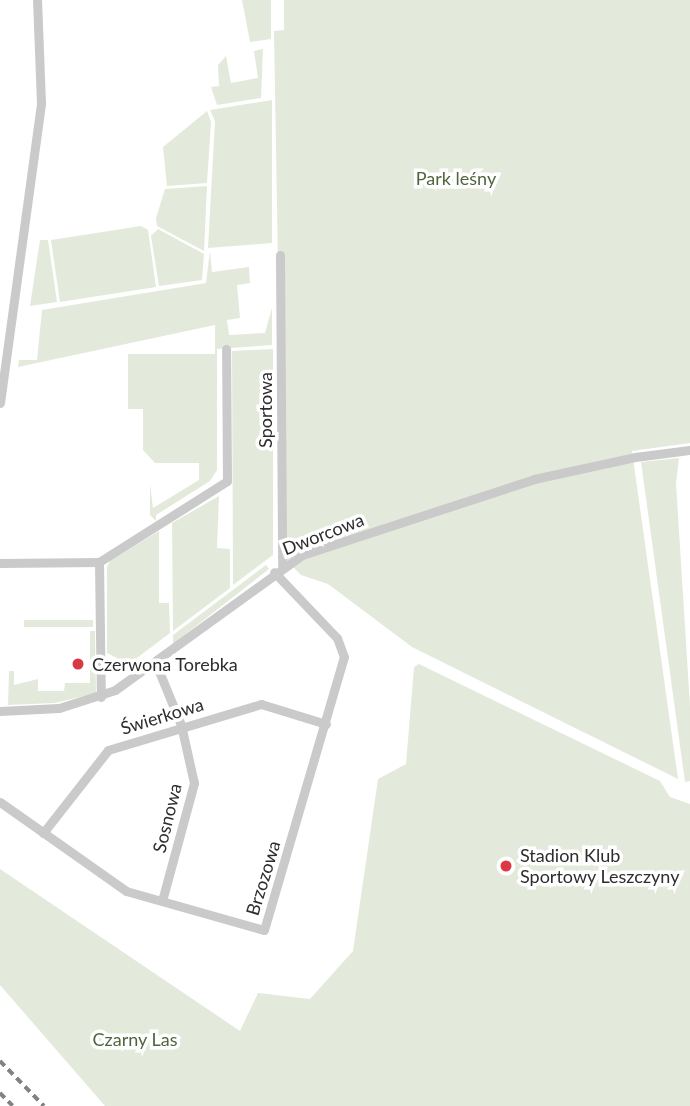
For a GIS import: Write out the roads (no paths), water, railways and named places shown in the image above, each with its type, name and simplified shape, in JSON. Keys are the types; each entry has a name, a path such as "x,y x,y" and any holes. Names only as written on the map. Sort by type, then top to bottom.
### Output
{"street":[{"path":"0,402 41,103 37,0"},
{"name":"Sportowa","path":"278,569 280,254"},
{"path":"0,564 99,562 227,481 226,349"},
{"name":"Dworcowa","path":"0,711 44,710 101,697 156,664 278,569 346,540 534,480 635,457 690,450"},
{"path":"99,562 101,697"},
{"name":"Brzozowa","path":"0,802 126,891 264,929 326,724 343,650 278,569"},
{"name":"Sosnowa","path":"156,664 181,726 194,783 162,901"},
{"name":"Świerkowa","path":"43,833 108,750 261,704 326,724"}],"railway":[{"path":"0,1061 44,1106"},
{"path":"0,1093 13,1106"}],"place":[{"name":"Czerwona Torebka","path":"78,664"},
{"name":"Stadion Klub Sportowy Leszczyny","path":"506,866"}],"park label":[{"name":"Park leśny","path":"456,178"},
{"name":"Czarny Las","path":"135,1039"}]}
